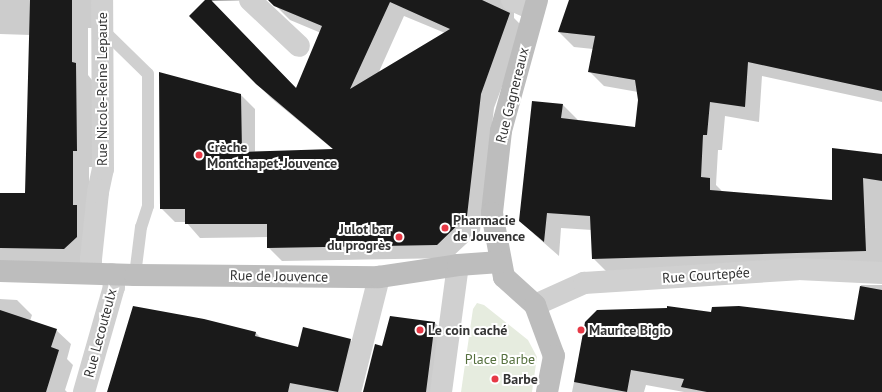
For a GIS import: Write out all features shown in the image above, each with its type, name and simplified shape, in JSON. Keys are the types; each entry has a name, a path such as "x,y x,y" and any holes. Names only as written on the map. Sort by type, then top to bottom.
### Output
{"street":[{"name":"Rue Nicole-Reine Lepaute","path":"101,274 91,259 98,192 103,169 102,0"},
{"path":"250,0 300,46"},
{"path":"512,0 535,5"},
{"name":"Rue Gagnereaux","path":"500,262 492,213 501,131 535,5"},
{"path":"500,262 504,277 535,305 554,356 547,392"},
{"name":"Rue de Jouvence","path":"0,271 135,275 379,277 458,265 500,262"},
{"path":"441,392 458,265"},
{"name":"Rue Courtepée","path":"535,305 584,283 798,269 882,274"},
{"name":"Rue Lecouteulx","path":"84,392 114,287 101,274"},
{"path":"350,392 379,277"}],"lane":[{"path":"102,29 148,74 148,206 141,227 135,275"}],"green space":[{"name":"Place Barbe","path":"477,303 484,305 528,340 537,357 532,392 461,392 473,309"}],"building":[{"path":"30,0 72,0 72,62 76,63 77,151 73,151 73,205 77,205 77,237 64,249 0,248 0,193 25,193"},
{"path":"205,0 211,0 296,88 322,26 274,6 268,0 482,0 510,13 481,94 467,216 437,245 267,248 267,224 185,224 185,209 160,209 159,72 241,94 242,152 333,149 256,84 189,16","holes":["390,2 450,29 350,89"]},
{"path":"569,0 882,0 882,91 748,62 745,107 710,102 707,135 703,135 701,177 710,178 710,190 832,200 832,148 882,154 882,181 863,178 866,251 592,259 590,216 547,213 544,242 519,221 532,101 563,104 561,118 635,127 638,100 635,80 588,72 595,36 558,32"},
{"path":"860,286 882,290 882,392 707,392 681,387 684,379 631,370 627,392 574,382 585,322 597,310 667,308 667,306 711,312 712,307 739,306 854,320"},
{"path":"133,306 204,319 256,332 255,336 298,347 303,327 351,339 338,392 290,383 288,392 107,392"},
{"path":"0,310 57,329 51,347 59,350 46,392 0,392"},
{"path":"390,316 435,322 426,392 363,392 375,344 382,346"}],"place":[{"name":"Crèche Montchapet-Jouvence","path":"199,155"},
{"name":"Pharmacie de Jouvence","path":"445,228"},
{"name":"Julot bar du progrès","path":"399,237"},
{"name":"Le coin caché","path":"420,330"},
{"name":"Maurice Bigio","path":"581,330"},
{"name":"Barbe","path":"495,379"}]}
